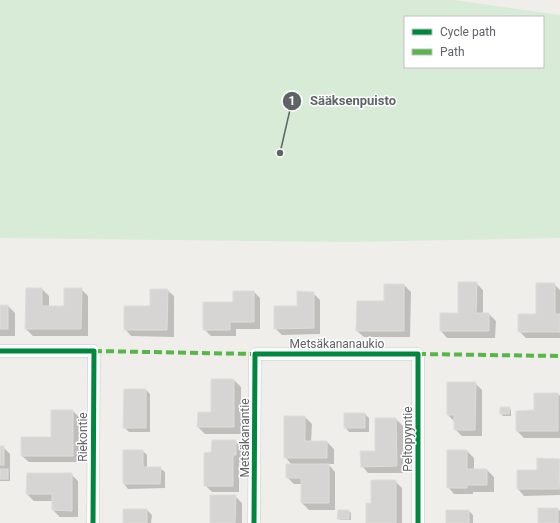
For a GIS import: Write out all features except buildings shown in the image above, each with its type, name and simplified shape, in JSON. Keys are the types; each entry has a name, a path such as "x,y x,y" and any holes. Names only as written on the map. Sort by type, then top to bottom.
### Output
{"street":[{"name":"Riekontie","path":"0,351 94,351 93,523"},
{"name":"Metsäkananaukio","path":"255,354 418,354"},
{"name":"Metsäkanantie","path":"254,523 255,354"},
{"name":"Peltopyyntie","path":"418,354 418,523"}],"green space":[{"path":"0,0 454,0 560,15 560,238 350,242 0,238"}],"marked path":[{"path":"94,351 255,354"},
{"path":"418,354 560,356"}],"cycle path":[{"path":"0,351 94,351 93,523"},
{"path":"254,523 255,354 418,354 418,523"}],"place":[{"name":"Sääksenpuisto","path":"280,153"}]}
